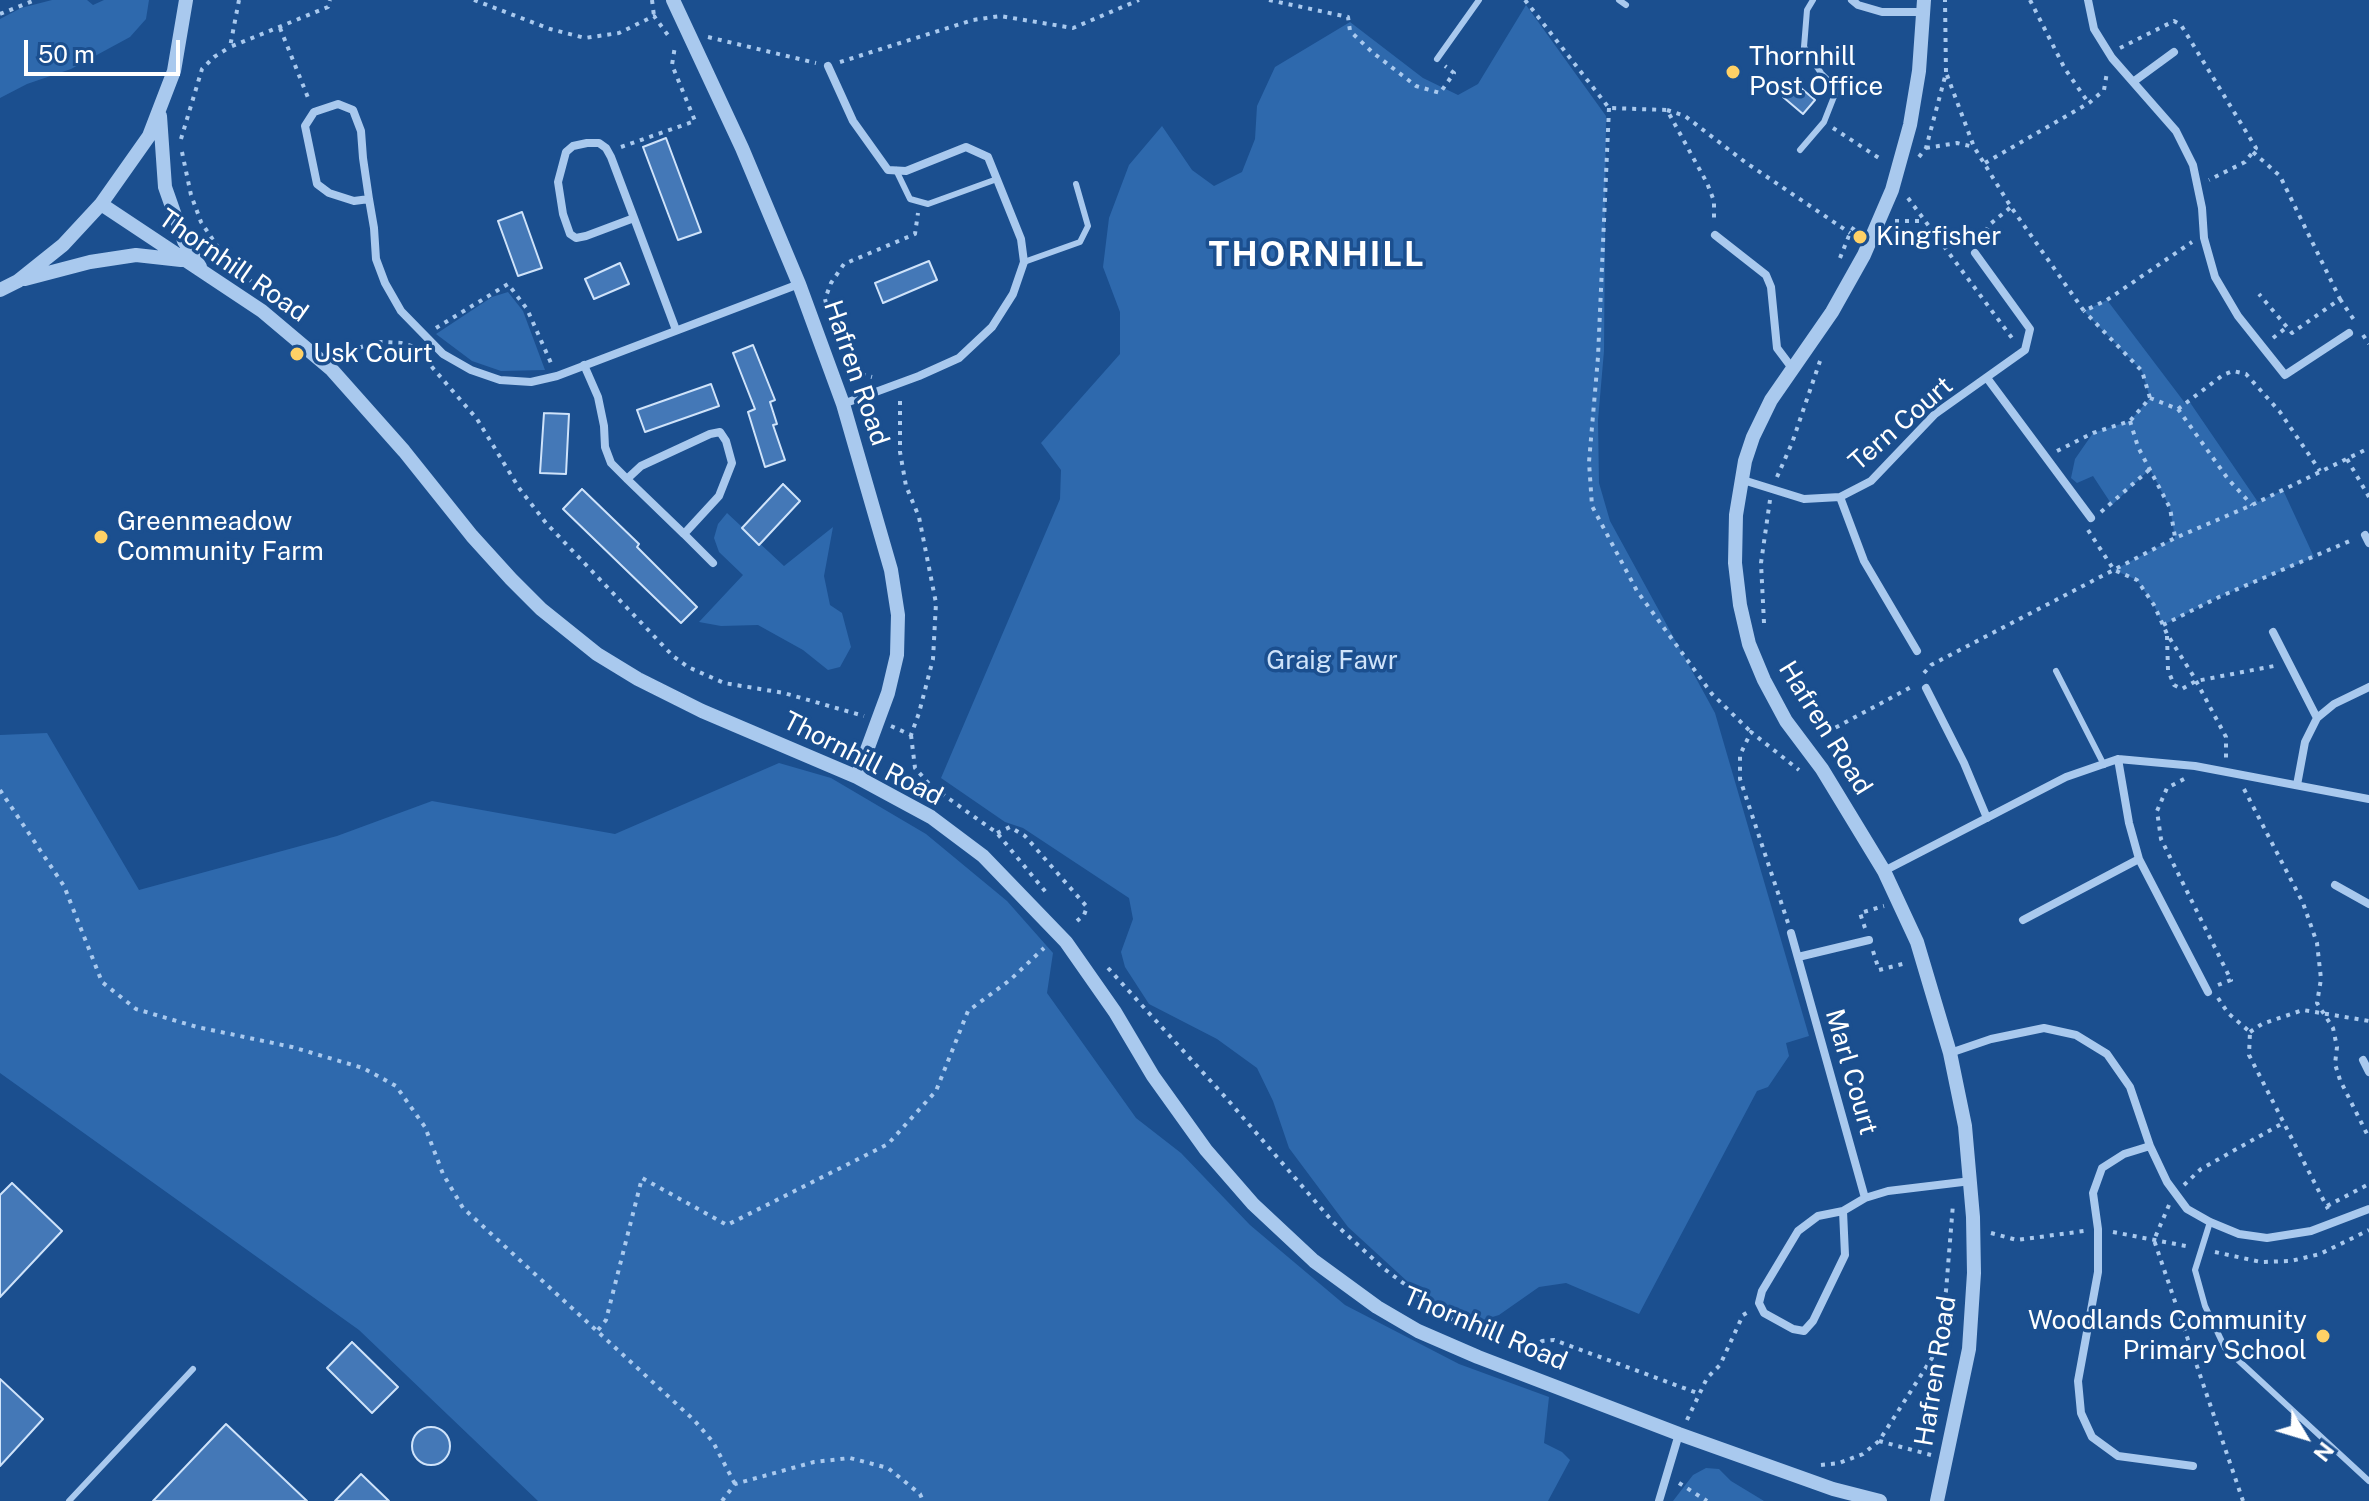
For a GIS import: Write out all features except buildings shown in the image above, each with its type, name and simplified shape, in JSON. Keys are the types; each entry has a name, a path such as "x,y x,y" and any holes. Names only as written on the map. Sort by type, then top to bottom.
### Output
{"street":[{"path":"18,281 63,245 101,204 149,136 174,71 186,0"},
{"name":"Hafren Road","path":"673,0 742,148 799,284 843,404 891,570 898,615 897,655 888,693 857,777"},
{"path":"1852,0 1858,5 1882,12 1924,6"},
{"path":"2088,0 2094,29 2112,58 2176,131 2193,165 2202,208 2204,238 2215,277 2238,316 2285,375 2349,333"},
{"name":"Hafren Road","path":"1924,6 1919,71 1910,125 1892,190 1864,255 1832,312 1771,400 1753,437 1745,461 1736,515 1735,563 1749,644 1764,680 1786,721 1822,769 1884,871 1917,942 1950,1053 1965,1126 1971,1181 1974,1273 1969,1349 1937,1501"},
{"path":"2133,82 2174,52"},
{"path":"828,66 853,121 888,170 906,171 966,147 988,157 1021,239 1024,262 1013,294 992,327 959,358 843,404"},
{"path":"369,199 354,201 329,193 317,184 305,126 314,112 338,104 353,110 361,131 369,199 376,259 401,311 443,354 471,370 500,380 531,382 584,365 799,284"},
{"path":"160,111 165,187 184,241 202,271"},
{"path":"634,218 576,238 566,228 558,182 566,152 573,146 599,143 608,152 634,218 676,330"},
{"name":"Thornhill Road","path":"101,204 262,311 332,370 511,579 562,627 597,654 638,679 702,711 857,777 931,817 983,856 1066,942 1115,1012 1153,1076 1206,1150 1253,1204 1314,1261 1377,1307 1418,1331 1478,1357 1679,1434 1833,1489 1880,1501"},
{"path":"1715,235 1766,275 1771,287 1777,348 1792,368"},
{"name":"Tern Court","path":"1743,480 1804,499 1840,497 1871,481 1935,414 2025,350 2030,329 1975,253"},
{"path":"0,290 18,281 90,262 136,255 186,260"},
{"path":"584,365 598,397 611,463 713,563"},
{"name":"Tern Court","path":"1987,378 2091,518"},
{"path":"627,479 641,466 720,432 732,463 719,496 684,534"},
{"name":"Tern Court","path":"1840,497 1864,561 1917,651"},
{"path":"2273,632 2317,718"},
{"path":"2297,785 2305,742 2317,718 2334,704 2369,687"},
{"path":"1926,688 1964,763 1987,818"},
{"path":"1884,871 2066,777 2118,759 2195,766 2369,799"},
{"path":"2118,759 2139,859 2208,992"},
{"path":"2023,920 2139,859"},
{"path":"2335,885 2369,904"},
{"name":"Marl Court","path":"1791,933 1865,1198"},
{"path":"1798,957 1869,940"},
{"path":"1950,1053 1991,1039 2044,1028 2076,1035 2107,1054 2130,1087 2150,1146 2167,1182 2187,1209 2239,1234 2267,1238 2311,1231 2369,1209"},
{"path":"2363,1060 2369,1072"},
{"path":"2150,1146 2124,1154 2102,1168 2093,1193 2098,1229 2098,1272 2078,1381 2081,1413 2092,1437 2118,1456 2193,1466"},
{"path":"1843,1211 1845,1255 1813,1321 1804,1331 1793,1329 1764,1313 1759,1303 1762,1291 1798,1231 1818,1216 1843,1211 1865,1198 1888,1191 1971,1181"},
{"path":"1659,1501 1679,1434"}],"lane":[{"path":"1437,59 1479,0"},
{"path":"1619,0 1626,5"},
{"path":"1800,150 1824,122 1837,89 1821,73 1804,47 1807,10 1813,0"},
{"path":"896,170 910,199 928,204 997,179"},
{"path":"1024,262 1080,242 1088,226 1076,184"},
{"path":"2056,671 2104,765"},
{"path":"2210,1222 2195,1270 2205,1306 2225,1348 2369,1481"},
{"path":"69,1501 193,1369"}],"path":[{"path":"0,14 35,0"},
{"path":"230,47 239,0"},
{"path":"253,282 228,262 201,222 191,195 180,136 202,69 214,57 230,47 328,7 330,0"},
{"path":"474,0 550,29 585,38 619,33 654,16"},
{"path":"608,152 695,121 672,65 675,46 654,16 652,0"},
{"path":"675,46 705,36 828,66 973,20 1000,16 1073,28 1139,0"},
{"path":"1269,0 1348,17 1350,31 1372,52 1416,86 1440,93 1454,73 1437,59"},
{"path":"1525,0 1609,108 1598,357 1589,462 1592,506 1637,591 1712,694 1808,780"},
{"path":"1911,167 1926,148 1946,73 1945,0"},
{"path":"2030,0 2065,69 2089,103"},
{"path":"280,28 314,112"},
{"path":"1946,73 1974,147 2011,207 2084,311 2142,371 2150,398"},
{"path":"1609,108 1667,110 1685,116 1745,162 1850,233"},
{"path":"1667,110 1714,201 1715,235"},
{"path":"1824,122 1886,163"},
{"path":"1926,148 1957,143 1974,147"},
{"path":"2253,152 2280,176 2340,299 2292,333 2259,294"},
{"path":"1925,221 1893,222 1904,192 2012,337 2009,361"},
{"path":"1957,265 1975,253 1989,225 2011,207"},
{"path":"1840,259 1850,233 1859,221"},
{"path":"2084,311 2107,300 2186,244 2204,238"},
{"path":"334,347 345,356 361,347 381,342 415,347"},
{"path":"1765,631 1761,563 1772,490 1825,348"},
{"path":"2178,409 2223,375 2233,371 2246,374 2280,412 2320,471"},
{"path":"2150,398 2178,409 2228,479 2252,505"},
{"path":"2044,457 2093,433 2130,421 2150,398"},
{"path":"2130,421 2138,447 2170,508 2175,538"},
{"path":"1815,738 1913,686 1931,665 2175,538 2252,505 2369,448"},
{"path":"2347,459 2369,497"},
{"path":"2150,469 2112,505 2084,523 2114,570 2137,580 2154,605 2167,634 2226,737 2225,772"},
{"path":"2163,625 2219,597 2367,539"},
{"path":"2167,634 2168,670 2174,685 2182,689 2196,681 2263,670 2288,662"},
{"path":"1917,651 1926,672 1926,688"},
{"path":"1751,732 1740,755 1740,779 1791,933"},
{"path":"911,735 915,768 931,786 997,833 1053,902"},
{"path":"2243,775 2243,788 2303,903 2317,943 2321,979 2317,1003 2333,1028 2337,1047 2335,1064 2340,1080 2369,1138"},
{"path":"2186,778 2167,788 2157,811 2161,839 2231,980 2210,988 2228,1013 2250,1032"},
{"path":"0,790 64,886 102,982 136,1009 197,1027 292,1047 363,1068 396,1086 425,1127 443,1174 463,1208 694,1420 713,1442 735,1484"},
{"path":"997,833 1010,827 1025,836 1087,907 1077,921"},
{"path":"1877,893 1884,906 1860,913 1879,970 1907,962 1911,976"},
{"path":"598,1330 606,1320 642,1178 727,1225 888,1144 936,1091 968,1011 1010,980 1044,948"},
{"path":"1108,968 1333,1222 1383,1268 1435,1309 1481,1339"},
{"path":"2250,1032 2262,1024 2303,1010 2369,1021"},
{"path":"2250,1032 2249,1055 2344,1241"},
{"path":"1820,1466 1863,1454 1879,1441 1932,1358 1946,1291 1954,1183"},
{"path":"2327,1206 2369,1184"},
{"path":"1991,1233 2017,1240 2098,1229 2261,1262 2291,1261 2320,1254 2369,1230"},
{"path":"1687,1420 1707,1378 1720,1365 1743,1315 1759,1303"},
{"path":"1519,1354 1532,1359 1534,1349 1542,1341 1554,1340 1700,1394"},
{"path":"1879,1441 1947,1459"},
{"path":"722,1501 735,1484 814,1462 850,1458 888,1468 920,1494 923,1501"},
{"path":"1667,1476 1707,1501"}],"green space":[{"path":"52,0 87,0 93,5 104,0 149,0 146,19 130,37 71,69 27,84 0,98 0,19 21,8"},
{"name":"Graig Fawr","path":"1526,5 1606,116 1604,351 1598,420 1599,483 1610,521 1715,713 1809,1036 1786,1043 1789,1056 1768,1087 1757,1091 1639,1314 1566,1283 1539,1287 1499,1315 1466,1325 1408,1282 1348,1227 1289,1148 1273,1101 1257,1068 1217,1039 1149,1004 1125,967 1121,952 1133,919 1129,898 1023,828 1005,822 941,778 1060,499 1061,470 1041,443 1120,354 1120,312 1103,267 1109,218 1129,165 1162,126 1192,170 1214,186 1242,172 1255,139 1257,106 1275,67 1350,22 1423,78 1458,95 1478,84"},
{"path":"508,292 523,311 545,370 501,371 472,361 436,334 492,297"},
{"path":"2107,300 2185,403 2189,401 2258,502 2283,490 2314,557 2219,597 2163,625 2137,580 2114,570 2175,538 2170,508 2150,469 2112,505 2093,476 2077,483 2071,478 2075,459 2093,433 2130,421 2150,398 2142,371 2084,311"},
{"path":"727,513 784,566 833,527 824,576 830,605 842,613 851,647 840,667 828,670 803,650 758,625 721,626 699,622 743,575 719,552 714,538 718,524"},
{"path":"47,733 139,890 337,836 432,801 615,834 779,763 831,778 926,834 1007,901 1053,953 1047,993 1136,1118 1181,1153 1250,1225 1345,1305 1459,1364 1549,1397 1544,1443 1570,1460 1548,1501 538,1501 359,1330 0,1073 0,735"},
{"path":"1706,1468 1719,1469 1731,1481 1764,1501 1673,1501 1693,1475"}],"place":[{"name":"Thornhill Post Office","path":"1733,72"},
{"name":"Kingfisher","path":"1860,237"},
{"name":"Usk Court","path":"297,354"},
{"name":"Greenmeadow Community Farm","path":"101,537"},
{"name":"Woodlands Community Primary School","path":"2323,1336"}],"district":[{"name":"THORNHILL","path":"1317,256"}]}
